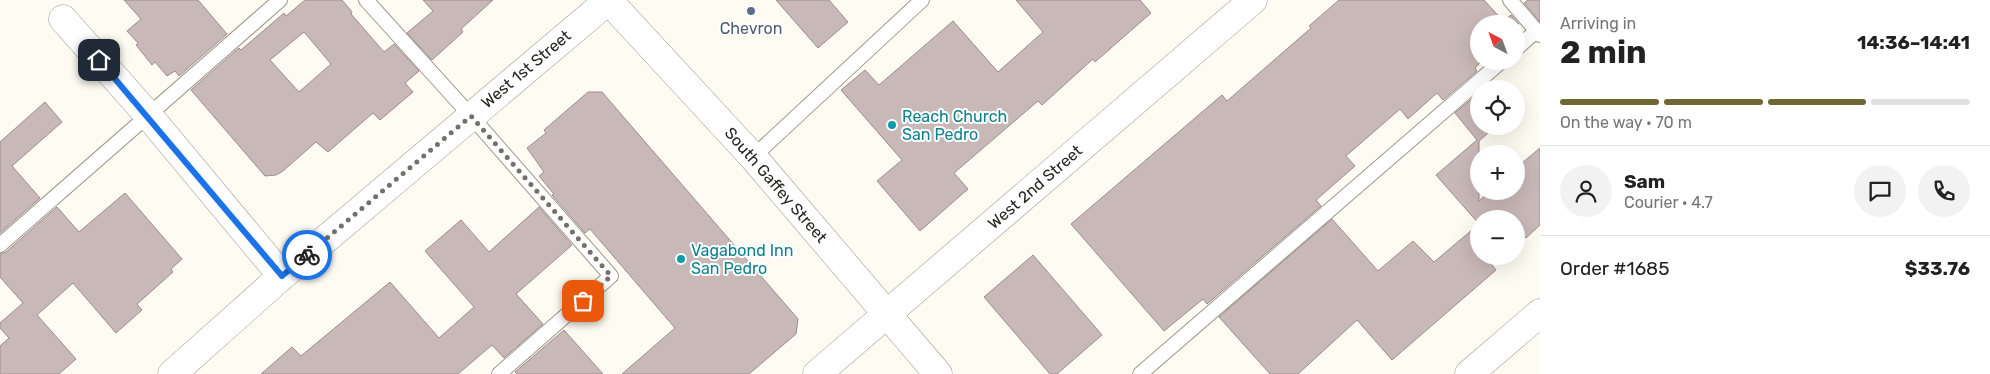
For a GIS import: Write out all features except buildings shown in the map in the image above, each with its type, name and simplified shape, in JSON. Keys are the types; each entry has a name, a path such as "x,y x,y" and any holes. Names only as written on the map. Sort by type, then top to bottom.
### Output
{"street":[{"name":"West 1st Street","path":"172,374 282,276 608,0"},
{"name":"South Gaffey Street","path":"608,0 753,157 938,374"},
{"name":"West 2nd Street","path":"818,374 1253,0"},
{"path":"63,19 148,116 282,276"},
{"path":"1470,374 1540,314"}],"lane":[{"path":"0,245 280,0"},
{"path":"366,0 471,116 611,276 499,374"},
{"path":"753,157 922,0"},
{"path":"1510,0 1538,33 1525,42"},
{"path":"1140,374 1492,70"}],"way so far":[{"path":"307,255 471,116 611,276 583,301"}],"place":[{"name":"Chevron","path":"751,11"},
{"name":"Reach Church San Pedro","path":"892,125"},
{"name":"Vagabond Inn San Pedro","path":"681,259"}],"route":[{"path":"99,60 282,276 307,255"}]}
